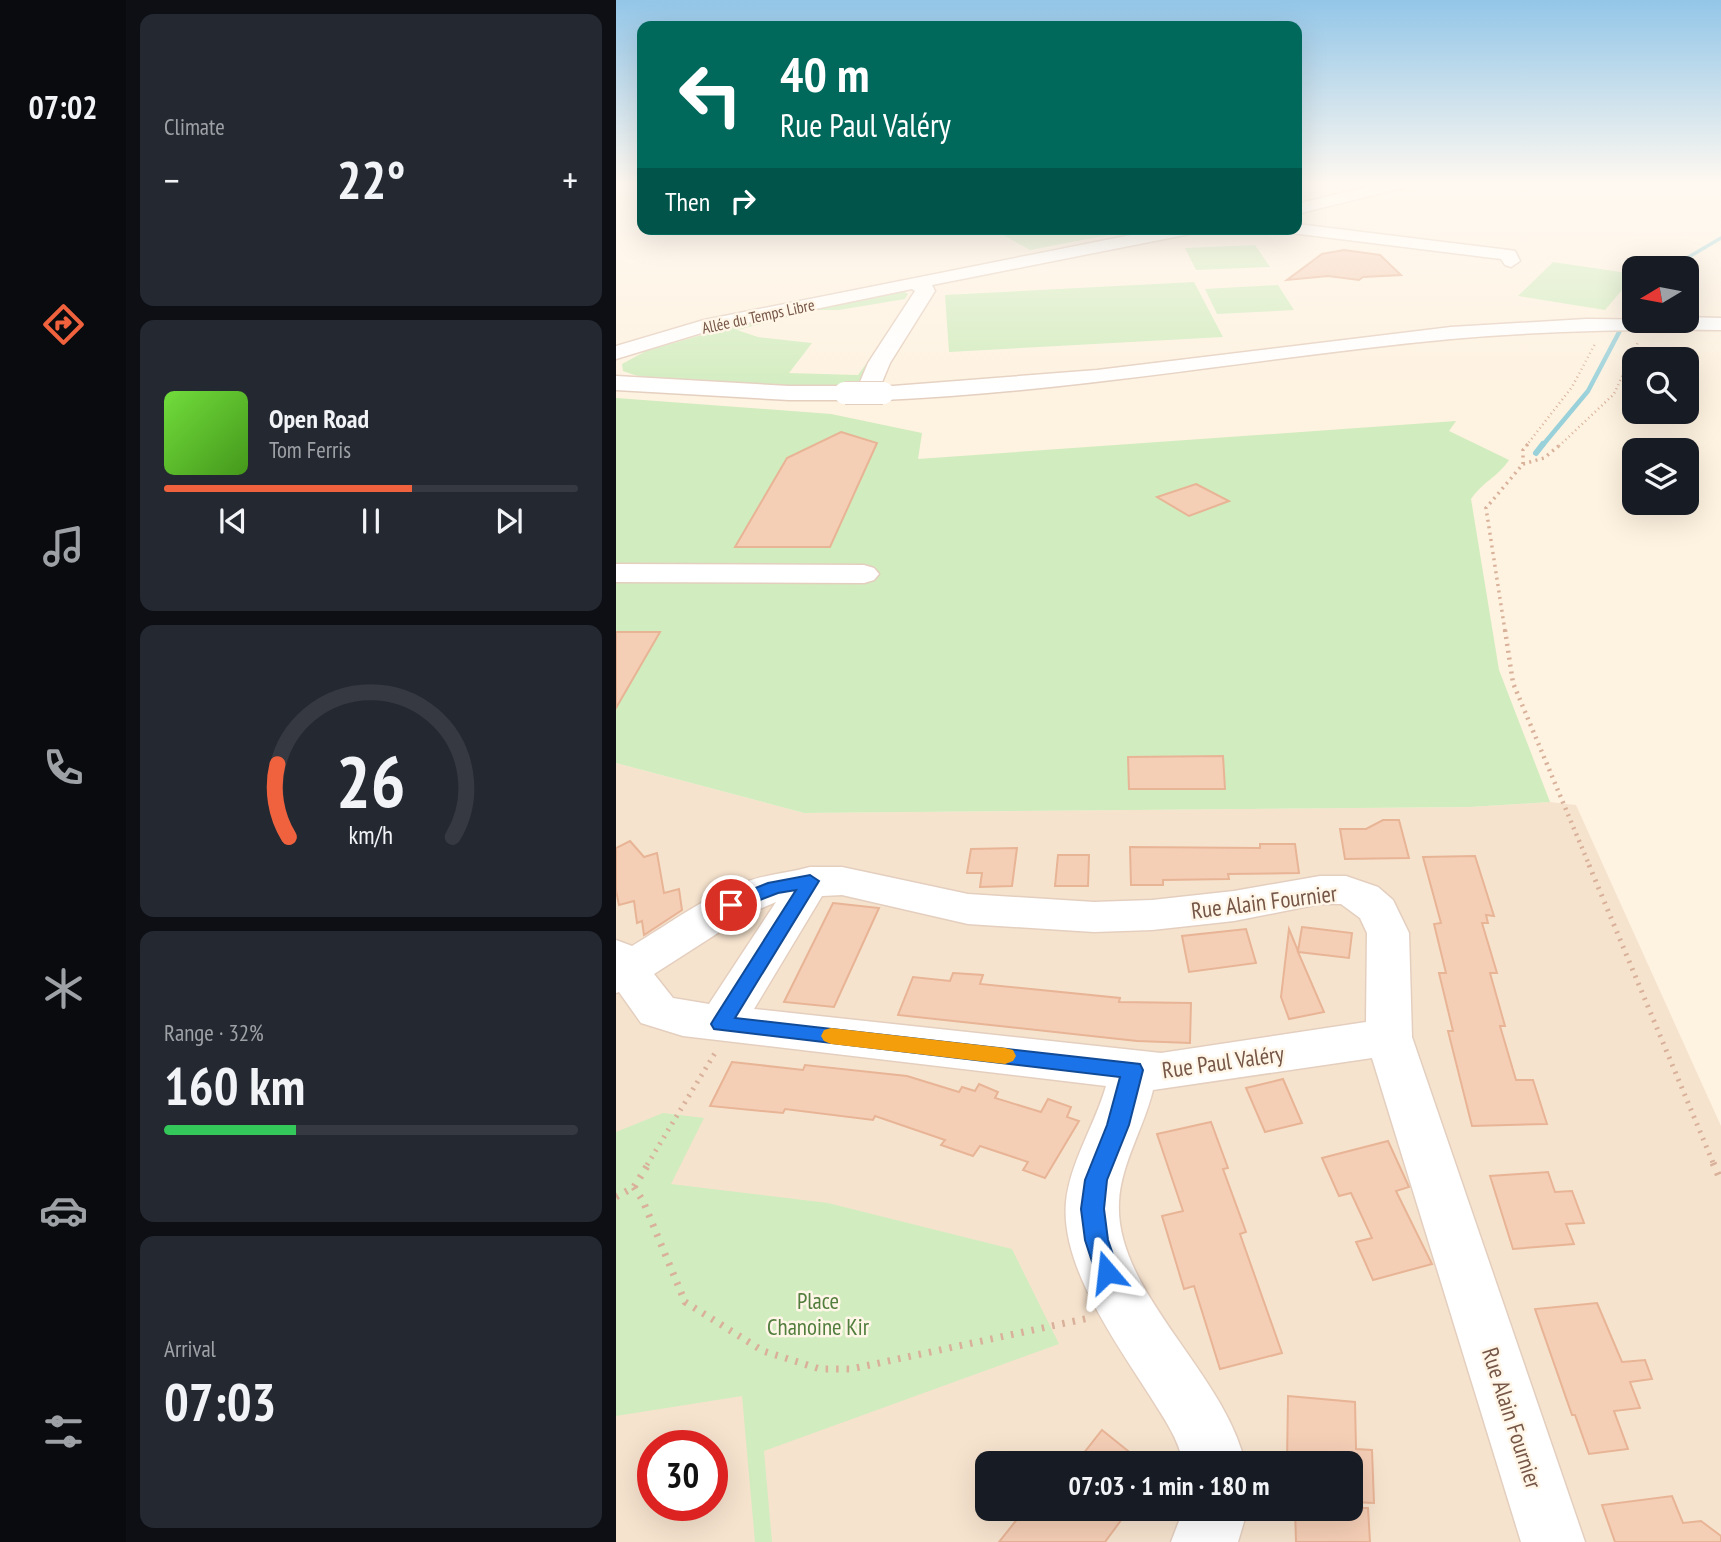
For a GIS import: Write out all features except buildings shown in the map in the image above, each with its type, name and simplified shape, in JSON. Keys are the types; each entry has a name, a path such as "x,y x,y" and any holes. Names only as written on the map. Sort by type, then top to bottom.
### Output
{"street":[{"name":"Allée du Temps Libre","path":"616,353 704,326 1058,255"},
{"path":"1508,255 1511,261"},
{"path":"865,396 879,363 925,291 924,287 915,283"},
{"path":"1699,326 1721,324"},
{"path":"616,383 865,396 1012,387 1449,333 1622,330"},
{"path":"616,573 864,574"},
{"path":"726,1024 810,881"},
{"name":"Rue Alain Fournier","path":"726,1024 683,1019 657,1011 620,968 746,897 774,887 810,881 858,883 968,909 1094,917 1234,906 1320,890 1346,891 1371,903 1385,920 1388,933 1389,1037 1553,1542"},
{"name":"Rue Paul Valéry","path":"726,1024 1161,1072 1389,1037"},
{"path":"1132,1070 1118,1125 1096,1180 1092,1209 1097,1240 1107,1272 1199,1422 1210,1451"},
{"path":"1203,1542 1210,1532 1213,1521"}],"path":[{"path":"1523,464 1523,450 1572,387 1598,339 1597,329"},
{"path":"1640,333 1628,367 1614,394 1544,458 1523,464 1486,508 1513,683 1721,1181"},
{"path":"616,1197 634,1187 726,1024"},
{"path":"634,1187 643,1201 685,1302 763,1351 820,1369 851,1369 913,1358 1093,1317 1125,1302"}],"shaded area":[{"path":"616,763 804,813 1470,807 1550,802 1576,805 1721,1126 1721,1542 616,1542"}],"green space":[{"path":"1188,255 1262,255 1270,267 1196,270"},
{"path":"1553,262 1622,272 1622,290 1605,310 1518,296"},
{"path":"1194,282 1223,337 949,352 945,295"},
{"path":"1278,285 1294,310 1217,314 1205,289"},
{"path":"901,290 908,294 905,299 839,310 817,310 737,330 758,337 812,343 789,373 858,375 871,357 875,359 862,389 671,381 646,378 623,371 622,364 646,351 726,328"},
{"path":"616,398 831,414 922,433 918,459 1456,421 1449,431 1509,460 1471,499 1499,670 1550,802 1470,807 804,813 616,763"},
{"name":"Place Chanoine Kir","path":"663,1113 704,1118 671,1184 828,1203 1012,1249 1059,1344 764,1451 772,1542 755,1542 742,1396 616,1416 616,1132"}],"waterway":[{"path":"1542,446 1588,391 1622,327"},
{"path":"1536,453 1543,444"}],"slow traffic":[{"path":"831,1036 1005,1056"}],"route":[{"path":"731,905 774,887 810,881 721,1024 1132,1070 1128,1096 1096,1180 1092,1209 1097,1240 1107,1272"}]}
